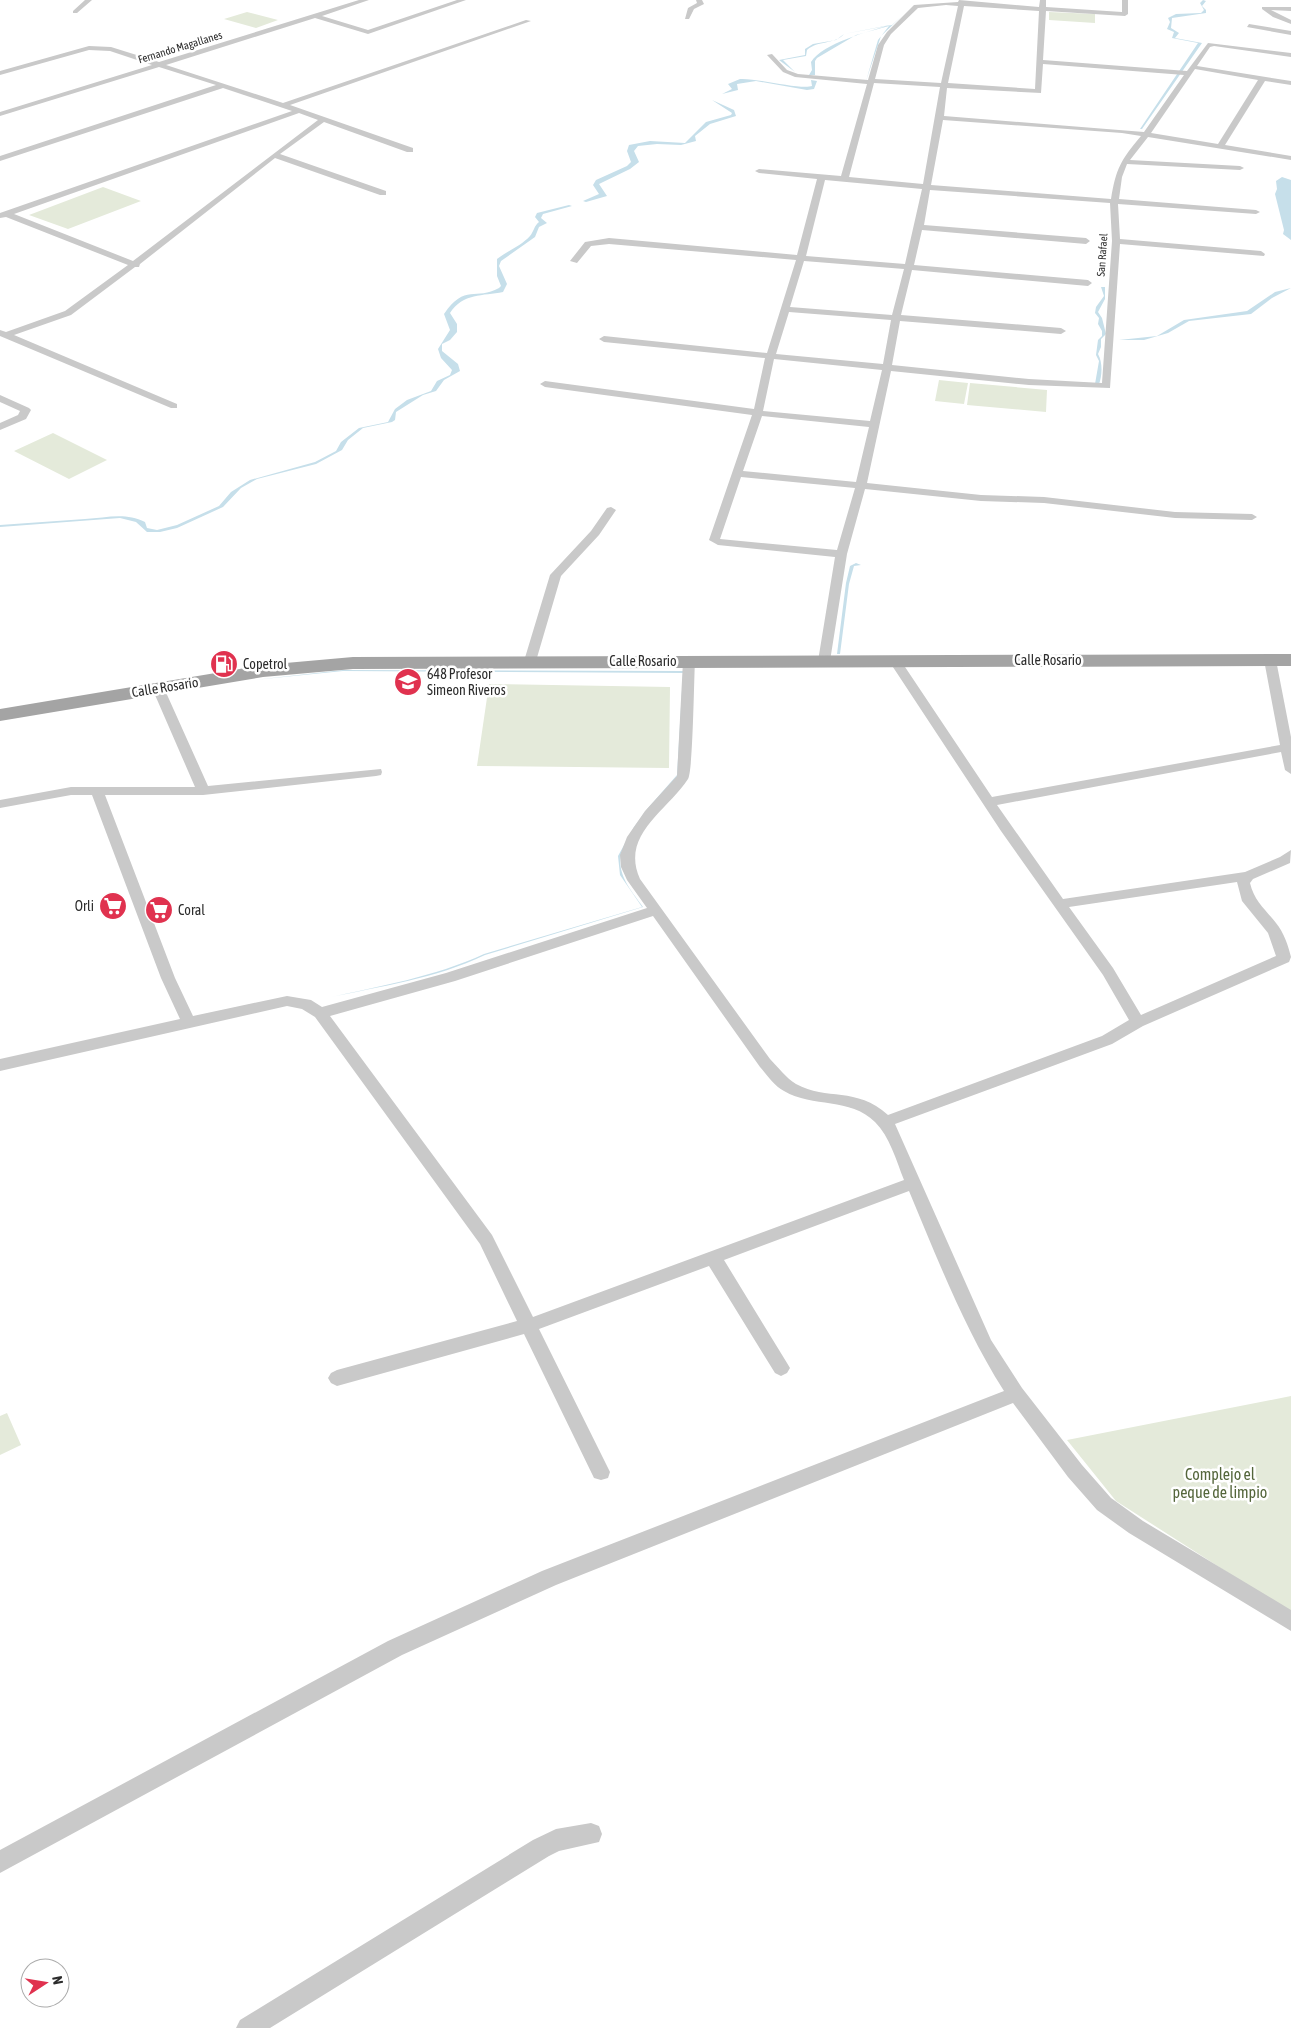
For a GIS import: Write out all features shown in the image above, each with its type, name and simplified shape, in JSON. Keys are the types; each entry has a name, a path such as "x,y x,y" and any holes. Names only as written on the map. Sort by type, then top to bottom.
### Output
{"main road":[{"name":"Calle Rosario","path":"0,715 263,671 336,664 530,661 1291,660"}],"street":[{"path":"75,12 89,0"},
{"name":"Fernando Magallanes","path":"0,114 366,0"},
{"path":"316,16 368,32 463,0"},
{"path":"687,18 691,8 701,4 699,0"},
{"path":"770,55 786,71 797,76 1038,91 1043,0"},
{"path":"844,180 881,45 889,33 916,6 933,3 962,2 1125,14 1125,0"},
{"path":"824,660 841,554 861,485 896,318 919,227 940,118 944,86 962,2"},
{"path":"1291,9 1264,10 1291,22"},
{"path":"283,105 528,21"},
{"path":"1250,26 1291,33"},
{"name":"San Rafael","path":"887,368 1029,382 1107,386 1116,241 1114,202 1118,178 1124,162 1147,134 1211,44 1291,55"},
{"path":"0,73 90,48 111,50 224,85 410,150"},
{"path":"1040,62 1191,70 1291,83"},
{"path":"1221,145 1263,78"},
{"path":"0,159 224,85"},
{"path":"3,215 298,111"},
{"path":"940,118 1147,134 1291,158"},
{"path":"2,334 74,310 136,265 274,155 322,120"},
{"path":"274,155 383,193"},
{"path":"1124,162 1240,168"},
{"path":"760,171 927,187 1256,212"},
{"path":"821,178 801,258 770,357 758,413 714,540 841,554"},
{"path":"3,215 136,265"},
{"path":"919,227 1086,241"},
{"path":"574,260 588,244 609,241 1088,283"},
{"path":"1116,241 1261,254"},
{"path":"786,309 1061,331"},
{"path":"2,334 174,406"},
{"path":"604,339 887,368"},
{"path":"545,384 758,413 873,424"},
{"path":"0,398 26,410 22,417 0,427"},
{"path":"737,473 981,498 1044,500 1175,515 1252,517"},
{"path":"530,661 556,574 595,533 611,510"},
{"path":"1270,660 1291,770"},
{"path":"689,661 683,778 650,814 634,837 627,855 628,867 634,880 765,1063 777,1075 791,1088 864,1105 876,1111 886,1122 893,1133 967,1309 985,1346 1016,1394 1069,1464 1104,1504 1136,1526 1291,1621"},
{"path":"895,661 1006,828 1108,972 1138,1022"},
{"path":"158,688 203,791"},
{"path":"990,802 1287,747"},
{"path":"0,804 71,791 203,791 376,772"},
{"path":"97,791 168,978 188,1021"},
{"path":"1059,904 1248,876 1285,860 1291,854"},
{"path":"886,1122 1107,1040 1138,1022 1284,958 1276,934 1252,908 1245,896 1243,883 1248,876"},
{"path":"320,1013 450,977 657,910"},
{"path":"0,1066 21,1059 188,1021 287,1002 306,1004 320,1013 486,1240 530,1325 601,1472"},
{"path":"336,1378 530,1325 914,1183"},
{"path":"713,1258 781,1368"},
{"path":"0,1862 395,1648 549,1578 1016,1394"},
{"path":"248,2028 541,1848 556,1840 591,1834"}],"green space":[{"path":"247,12 278,20 256,28 224,19"},
{"path":"1049,12 1095,14 1095,23 1049,20"},
{"path":"103,187 141,201 68,229 29,215"},
{"path":"939,380 968,383 964,404 935,401"},
{"path":"970,383 1047,390 1046,412 967,405"},
{"path":"53,433 107,460 69,479 14,451"},
{"path":"489,684 670,687 669,768 477,766"},
{"name":"Complejo el peque de limpio","path":"1291,1396 1291,1613 1116,1501 1067,1440"},
{"path":"7,1413 21,1445 0,1455 0,1416"}],"water":[{"path":"1203,0 1206,1 1202,6 1206,13 1172,18 1171,28 1179,33 1175,38 1202,43 1142,129 1140,129 1198,43 1172,38 1174,32 1167,29 1170,22 1168,18 1176,14 1201,13 1204,10 1200,3"},
{"path":"902,16 882,35 889,26 865,33 871,31 892,25"},
{"path":"854,36 817,58 815,61 815,75 809,75 812,70 811,62 817,55"},
{"path":"881,36 866,81 878,40"},
{"path":"833,40 811,47 807,50 806,56 783,60 795,72 779,60 805,55 805,49 813,44"},
{"path":"740,79 806,87 812,86 811,80 817,81 814,89 807,90 756,81 737,84 738,90 722,94 732,89 728,84"},
{"path":"712,100 734,110 736,116 710,124 695,136 696,141 681,145 657,144 638,146 634,151 639,162 630,169 599,184 607,196 586,202 583,201 599,194 593,185 596,180 627,166 631,162 627,151 629,145 650,141 685,143 706,122 731,115 732,113"},
{"path":"1282,177 1291,180 1291,240 1283,234 1284,230 1275,194 1277,189 1276,181"},
{"path":"569,205 572,206 543,214 541,218 547,223 539,227 535,237 501,261 499,266 507,284 503,292 467,299 450,313 457,324 457,332 450,340 442,344 442,351 458,364 460,371 444,380 436,391 423,395 396,412 395,420 392,422 363,428 348,440 342,450 316,464 257,479 241,488 223,507 177,528 160,532 147,532 136,522 120,518 0,527 0,525 115,516 138,519 145,522 147,528 157,530 177,525 219,506 231,492 250,480 315,462 336,451 341,442 359,428 388,422 395,409 407,400 431,391 437,381 450,375 452,370 441,358 438,349 450,330 444,314 451,305 465,296 491,292 499,288 501,286 497,276 497,259 530,236 539,222 535,217 537,213"},
{"path":"1101,287 1105,287 1105,299 1098,312 1102,318 1106,334 1101,339 1101,347 1098,354 1101,365 1101,377 1099,384 1095,384 1099,361 1096,355 1098,340 1102,336 1102,331 1098,324 1099,318 1095,313 1096,307 1104,296"},
{"path":"1291,288 1272,298 1251,314 1189,321 1168,333 1144,340 1119,340 1157,336 1184,320 1247,311 1275,292"},
{"path":"856,563 861,565 854,566 849,584 840,654 837,654 846,583 850,566"},
{"path":"343,670 684,671 678,775 622,851 620,859 625,881 643,907 485,955 427,976 327,998 426,975 484,954 642,907 620,875 618,856 634,827 677,775 683,673 343,671 253,680"}],"place":[{"name":"Copetrol","path":"224,664"},
{"name":"648 Profesor Simeon Riveros","path":"408,682"},
{"name":"Orli","path":"113,906"},
{"name":"Coral","path":"159,910"}]}
